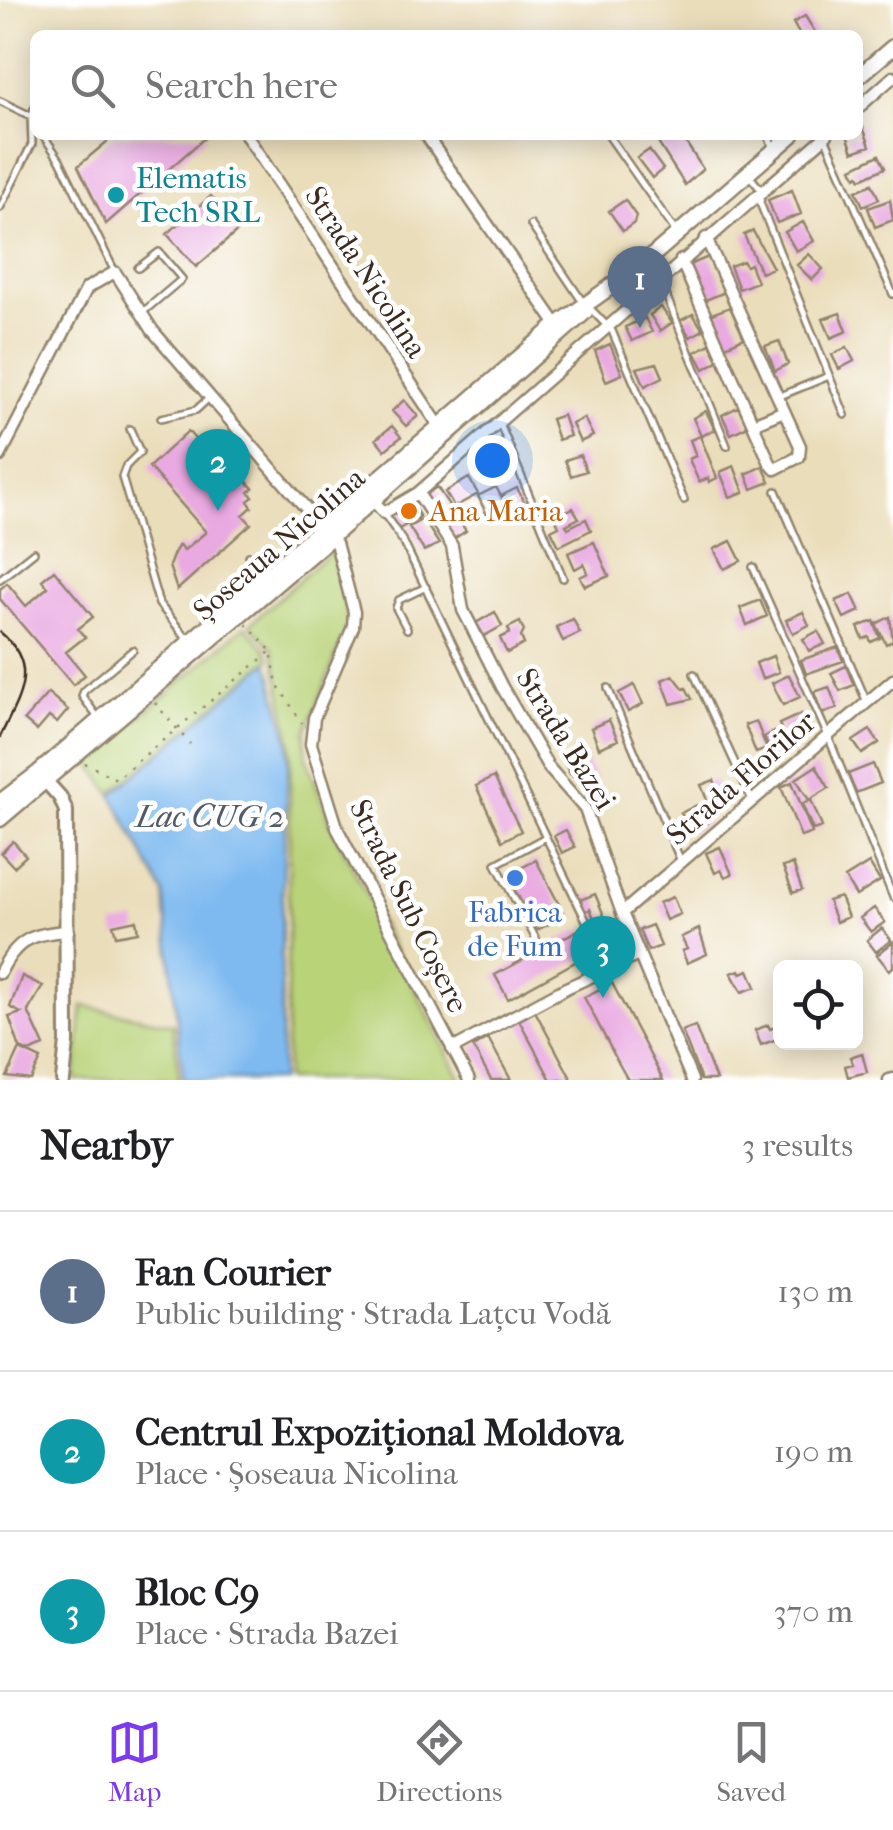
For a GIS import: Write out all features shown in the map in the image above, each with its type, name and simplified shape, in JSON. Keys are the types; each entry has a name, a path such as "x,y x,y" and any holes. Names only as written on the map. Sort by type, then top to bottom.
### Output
{"main road":[{"path":"863,74 893,47"},
{"name":"Șoseaua Nicolina","path":"0,819 41,776 326,533 558,325 644,263 786,140"},
{"name":"Șoseaua Nicolina","path":"442,431 580,320 589,305"},
{"name":"Șoseaua Nicolina","path":"0,802 41,776"}],"street":[{"path":"863,104 893,77"},
{"name":"Strada Nicolina","path":"249,140 442,431"},
{"path":"429,140 558,325"},
{"path":"369,495 384,512 418,492 821,140"},
{"path":"680,260 775,470 799,458 801,452 710,235"},
{"path":"0,456 3,443 87,288 115,272 140,313 209,398 336,544 354,612 353,627 310,736"},
{"path":"753,424 784,411"},
{"name":"Strada Bazei","path":"418,492 452,546 463,610 502,687 548,768 586,809 622,913 692,1080"},
{"name":"Strada Florilor","path":"622,913 893,680"},
{"name":"Strada Sub Coșere","path":"310,736 338,830 469,1080"},
{"path":"41,776 60,797 66,811 67,1042 63,1080"},
{"path":"0,973 23,940 38,933 68,932"},
{"path":"452,1048 566,988 640,955"}],"lane":[{"path":"0,101 30,117"},
{"path":"0,208 32,140"},
{"path":"46,140 115,272"},
{"path":"612,140 678,234"},
{"path":"770,140 776,149"},
{"path":"828,140 893,294"},
{"path":"748,174 762,191 760,203 845,414"},
{"path":"701,214 710,235"},
{"path":"532,225 580,298 608,326 684,500"},
{"path":"138,268 159,252 182,279 140,313"},
{"path":"644,263 658,280 727,446"},
{"path":"778,397 829,376"},
{"path":"161,418 196,410 209,398"},
{"path":"498,422 512,447 562,578"},
{"path":"130,428 140,452 126,466 122,477 159,604 194,647"},
{"path":"776,492 867,703"},
{"path":"384,512 404,542 595,939"},
{"path":"0,579 34,552"},
{"path":"250,556 271,580"},
{"path":"753,567 828,736 893,897"},
{"path":"407,630 396,608 399,600 426,587"},
{"path":"104,724 82,696 133,650"},
{"path":"694,674 753,800"},
{"path":"608,688 681,862"},
{"path":"537,940 496,864 546,837"}],"path":[{"path":"245,622 271,650 277,684 310,736"},
{"path":"85,762 116,779 271,650"},
{"path":"154,702 190,744"}],"green space":[{"path":"332,550 349,623 306,732 306,757 331,825 461,1080 286,1080 291,742 273,649 250,624"},
{"path":"245,626 267,650 270,659 111,794 89,761"},
{"path":"83,1006 173,1024 179,1080 75,1080"}],"water":[{"name":"Lac CUG 2","path":"268,662 289,743 282,908 281,1080 183,1080 164,894 112,795"}],"building":[{"path":"805,16 814,30 797,30 793,23"},
{"path":"863,127 870,146 853,152 849,140 863,140"},
{"name":"Elematis Tech SRL","path":"109,140 202,140 106,224 78,166"},
{"path":"656,140 684,140 703,169 685,185"},
{"path":"649,150 663,169 652,178 637,158"},
{"path":"879,155 885,168 861,179 856,177 852,168"},
{"path":"872,184 879,199 863,206 856,191"},
{"path":"792,190 801,214 777,223 768,200"},
{"path":"211,196 239,230 196,267 167,234"},
{"path":"625,200 636,216 634,223 623,231 609,211"},
{"path":"890,200 893,220 875,227 868,208"},
{"path":"803,222 814,241 796,251 785,232"},
{"path":"753,231 773,268 761,273 744,235"},
{"path":"809,254 823,269 812,280 797,265"},
{"path":"711,256 725,292 703,301 689,265"},
{"path":"743,261 746,266 750,264 757,282 739,289 730,266"},
{"path":"661,307 672,323 660,331 650,315"},
{"path":"730,307 744,338 723,347 709,315"},
{"path":"840,313 847,331 831,338 823,319"},
{"path":"693,314 703,330 690,337 680,321"},
{"path":"645,318 652,332 632,341 625,327"},
{"path":"779,341 788,364 775,371 765,346"},
{"path":"610,344 622,374 606,381 595,351"},
{"path":"710,344 719,360 704,369 695,352"},
{"path":"847,347 854,361 839,369 832,355"},
{"path":"657,363 663,377 645,386 637,368"},
{"path":"404,400 418,416 406,426 392,411"},
{"path":"738,407 748,426 731,434 722,415"},
{"path":"706,411 715,430 701,436 693,418"},
{"path":"563,415 570,436 558,440 551,419"},
{"path":"584,418 593,436 580,442 572,424"},
{"path":"392,426 401,437 385,450 376,439"},
{"path":"188,431 238,489 246,481 253,488 249,492 253,497 248,501 252,507 243,515 251,524 177,590 169,566 174,553 179,545 184,550 206,532 149,467"},
{"path":"700,436 717,478 709,482 708,478 699,482 689,459 696,456 690,440"},
{"path":"498,444 511,473 498,479 485,449"},
{"path":"580,455 586,471 571,476 565,460"},
{"path":"734,466 744,492 730,497 720,472"},
{"path":"763,466 770,482 752,489 746,474"},
{"path":"469,478 478,494 454,507 445,492"},
{"path":"437,487 466,531 452,540 423,496"},
{"path":"496,487 506,505 487,515 478,496"},
{"path":"517,488 528,509 514,516 503,495"},
{"name":"Ana Maria","path":"412,504 420,517 399,529 391,517"},
{"path":"573,508 579,518 566,525 568,528 586,519 591,530 559,546 551,530 559,526 555,517"},
{"path":"423,519 439,544 424,551 409,527"},
{"path":"731,541 741,561 724,569 714,549"},
{"path":"594,542 609,576 585,586 580,577 588,573 584,564 575,569 568,553"},
{"path":"54,570 93,617 78,629 85,637 66,652 85,675 73,685 0,599 0,589 7,583 26,606 48,587 42,580"},
{"path":"852,594 860,611 844,618 836,601"},
{"path":"760,600 767,616 747,625 740,608"},
{"path":"495,612 502,626 484,636 476,623"},
{"path":"803,612 809,625 793,633 786,620"},
{"path":"890,617 893,641 886,644 876,624"},
{"path":"573,619 580,633 563,641 556,627"},
{"path":"874,621 880,638 871,642 869,637 863,639 858,627"},
{"path":"520,622 524,644 507,653 500,638"},
{"path":"818,631 825,644 809,651 803,639"},
{"path":"838,647 843,661 806,674 801,660"},
{"path":"773,656 779,672 762,679 756,663"},
{"path":"846,666 854,685 840,691 831,673"},
{"path":"673,675 692,699 671,704 662,680"},
{"path":"789,675 800,697 783,705 772,683"},
{"path":"634,685 643,704 628,712 619,693"},
{"path":"829,687 837,708 822,714 814,692"},
{"path":"48,693 68,710 57,723 49,717 37,731 24,720"},
{"path":"801,714 809,731 787,741 779,724"},
{"path":"609,720 618,740 599,748 591,728"},
{"path":"756,721 767,749 756,753 745,725"},
{"path":"870,730 879,743 862,754 853,741"},
{"path":"777,731 786,753 773,758 764,737"},
{"path":"585,758 597,784 586,788 566,766"},
{"path":"873,764 881,783 856,793 848,774"},
{"path":"816,766 829,788 809,800 796,779"},
{"path":"494,777 521,831 502,841 476,786"},
{"path":"714,780 725,808 712,813 701,785"},
{"path":"792,782 812,833 801,837 781,787"},
{"path":"811,800 822,827 813,830 802,804"},
{"path":"697,805 706,823 690,831 681,813"},
{"path":"566,830 575,847 562,853 554,836"},
{"path":"13,841 26,856 14,867 1,853"},
{"path":"720,847 732,874 725,877 721,870 715,873 706,853"},
{"path":"536,860 565,916 537,930 510,874"},
{"path":"869,863 880,881 856,896 845,878"},
{"path":"793,864 802,890 793,893 783,867"},
{"path":"595,894 610,930 601,934 590,909 585,912 580,900"},
{"path":"673,897 680,914 666,920 659,903"},
{"path":"840,897 848,917 836,922 828,901"},
{"path":"874,908 885,922 871,932 860,918"},
{"path":"136,920 138,932 116,936 113,925"},
{"path":"652,925 661,946 648,951 639,930"},
{"path":"882,928 891,940 876,952 867,940"},
{"path":"580,929 593,952 508,999 495,975"},
{"path":"699,929 707,954 687,963 682,951 687,949 681,937"},
{"path":"893,942 893,967 889,970 877,955"},
{"path":"749,970 756,987 742,992 731,973"},
{"path":"22,976 43,986 28,1011 44,1046 29,1052 20,1048 9,1017 21,1013 10,1007"},
{"path":"612,983 663,1080 628,1080 619,1064 584,997"},
{"path":"535,1011 572,1080 551,1080 519,1020"},
{"path":"768,1025 773,1028 773,1041 761,1045 755,1030"},
{"path":"695,1026 716,1080 701,1080 682,1031"},
{"path":"488,1038 511,1080 491,1080 473,1047"},
{"path":"20,1049 41,1059 31,1080 7,1077"},
{"path":"862,1053 867,1072 848,1077 845,1066 853,1064 850,1057"}],"tram line":[{"path":"0,632 13,645 23,670 19,695 0,737"}],"place":[{"name":"Elematis Tech SRL","path":"116,195"},
{"name":"Fan Courier","path":"640,328"},
{"name":"Centrul Expozițional Moldova","path":"218,511"},
{"name":"Ana Maria","path":"409,511"},
{"name":"Fabrica de Fum","path":"515,878"},
{"name":"Bloc C9","path":"603,998"}]}
